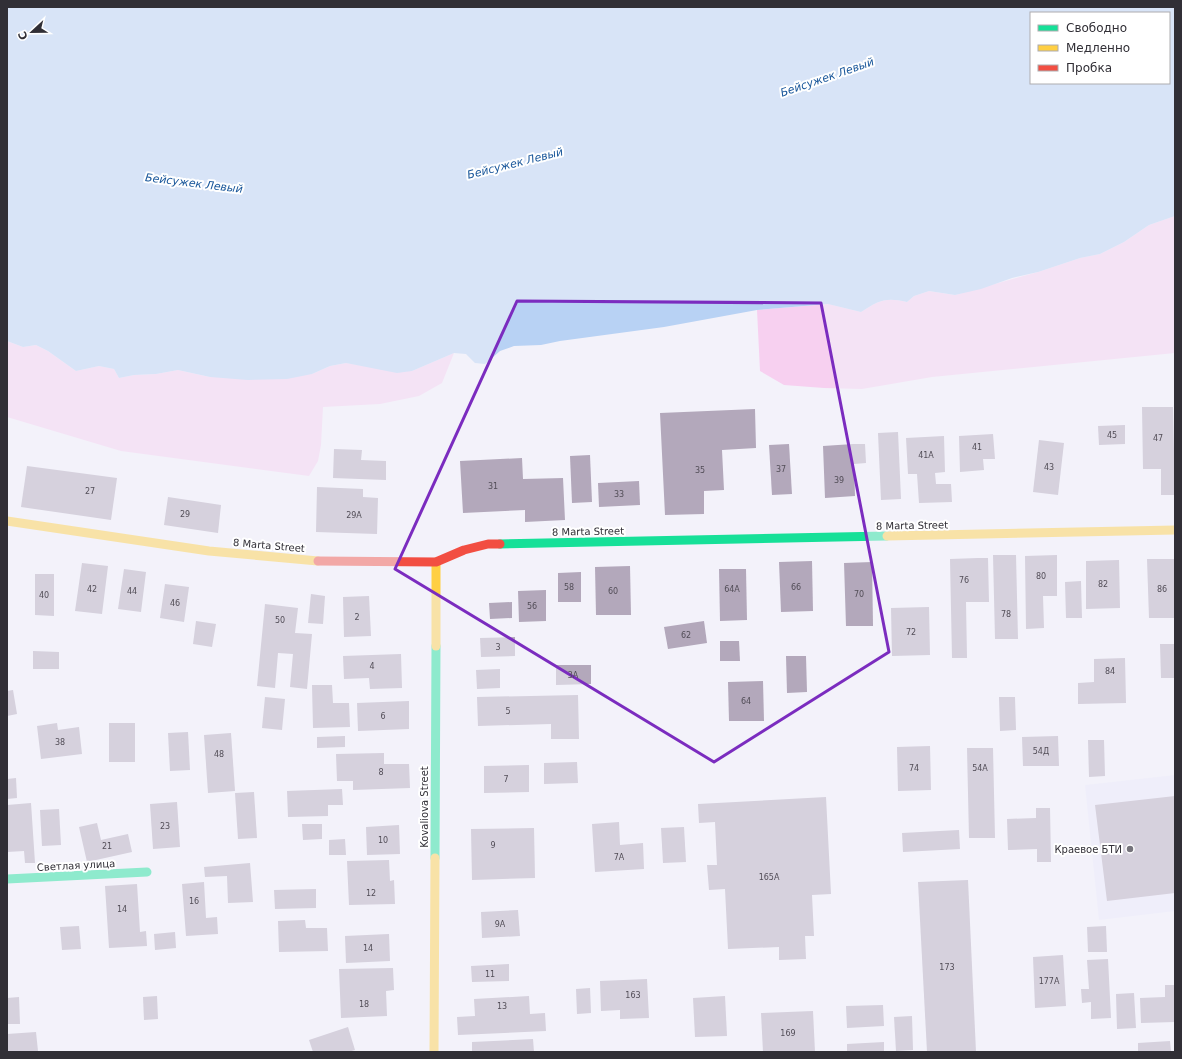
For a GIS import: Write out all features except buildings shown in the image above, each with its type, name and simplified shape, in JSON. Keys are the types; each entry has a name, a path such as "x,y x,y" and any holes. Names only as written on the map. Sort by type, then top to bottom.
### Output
{"street":[{"name":"8 Marta Street","path":"7,522 239,554 320,561 436,562 464,550 488,544 1175,530"},
{"name":"Kovaliova Street","path":"434,1052 436,562"},
{"name":"Светлая улица","path":"7,879 147,872"}],"highlighted area":[{"path":"517,301 821,303 889,652 714,762 395,569"}],"shaded area":[{"path":"1175,216 1175,353 932,377 862,389 784,385 760,371 757,310 829,304 861,312 878,302 893,300 907,302 914,296 929,291 955,295 1038,272 1080,258 1100,254 1124,242 1149,225"},
{"path":"7,341 23,347 36,345 48,351 76,371 99,366 114,369 119,378 178,370 210,377 312,374 330,366 346,363 412,371 454,353 442,383 419,396 380,404 323,407 321,445 318,461 309,476 121,451 7,417"},
{"path":"1175,775 1175,911 1099,920 1085,785"}],"water":[{"name":"Бейсужек Левый","path":"7,7 1175,7 1175,216 1149,225 1124,242 1100,254 1080,258 1038,272 1012,278 981,289 955,295 929,291 914,296 907,302 888,300 878,302 861,312 828,304 757,310 664,327 560,341 541,345 514,346 500,351 485,364 475,363 466,354 454,353 412,371 397,373 346,363 330,366 312,374 287,379 248,380 210,377 178,370 119,378 114,369 99,366 76,371 48,351 36,345 23,347 7,341"}],"traffic: fast":[{"path":"500,544 887,536"},
{"path":"435,858 436,646"},
{"path":"7,879 147,872"}],"traffic: slow":[{"path":"7,521 209,551 318,561"},
{"path":"887,536 1175,530"},
{"path":"436,562 436,646"},
{"path":"434,1052 435,858"}],"traffic: jam":[{"path":"318,561 436,562 464,550 488,544 500,544"}],"place":[{"name":"Краевое БТИ","path":"1130,849"}]}
